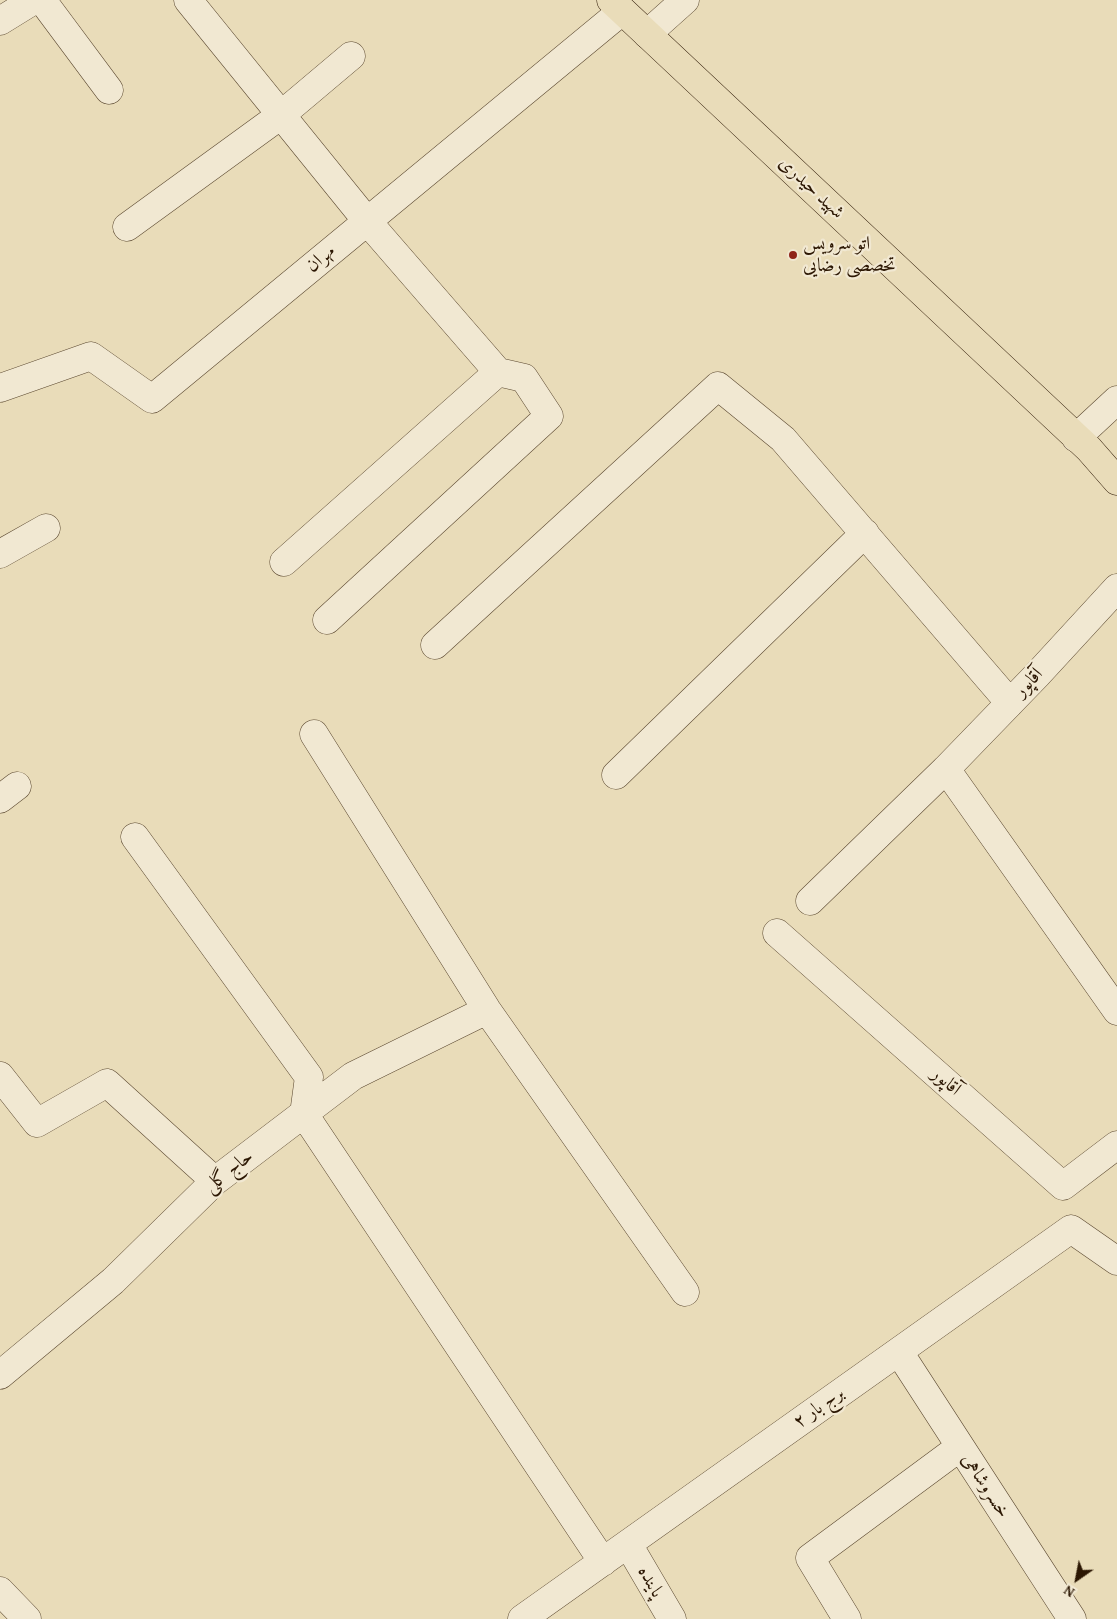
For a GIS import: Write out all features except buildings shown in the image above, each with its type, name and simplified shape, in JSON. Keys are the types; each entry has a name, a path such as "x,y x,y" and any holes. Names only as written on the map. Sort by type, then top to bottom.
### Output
{"main road":[{"name":"شهید حیدری","path":"617,5 1089,449 1117,481"}],"street":[{"path":"0,21 34,0"},
{"path":"42,0 109,90"},
{"path":"188,0 367,221 498,372 524,378 549,416 327,620"},
{"path":"647,34 685,0"},
{"name":"مهران","path":"0,388 91,356 152,399 367,221 617,5"},
{"path":"127,227 281,115 351,56"},
{"path":"284,562 498,372"},
{"path":"435,645 718,386 783,439 1010,703"},
{"path":"1076,438 1117,400"},
{"path":"0,554 46,528"},
{"path":"616,775 865,533"},
{"name":"آقاپور","path":"810,902 946,769 1117,588"},
{"path":"314,734 488,1010 685,1292"},
{"path":"946,769 1117,1010"},
{"path":"135,837 309,1077 304,1114 603,1562"},
{"name":"آقاپور","path":"777,933 1063,1186 1117,1145"},
{"name":"حاج گلی","path":"0,1374 113,1282 215,1181 353,1076 488,1010"},
{"path":"0,1076 37,1123 107,1083 215,1181"},
{"name":"برج بار ۲","path":"522,1619 1071,1229 1117,1261"},
{"name":"خسروشاهی","path":"899,1352 1072,1619"},
{"path":"847,1619 810,1558 960,1447"},
{"name":"پاینده","path":"628,1544 672,1619"},
{"path":"0,1591 27,1619"}],"place":[{"name":"اتو سرویس تخصصی رضایی","path":"793,255"}]}
